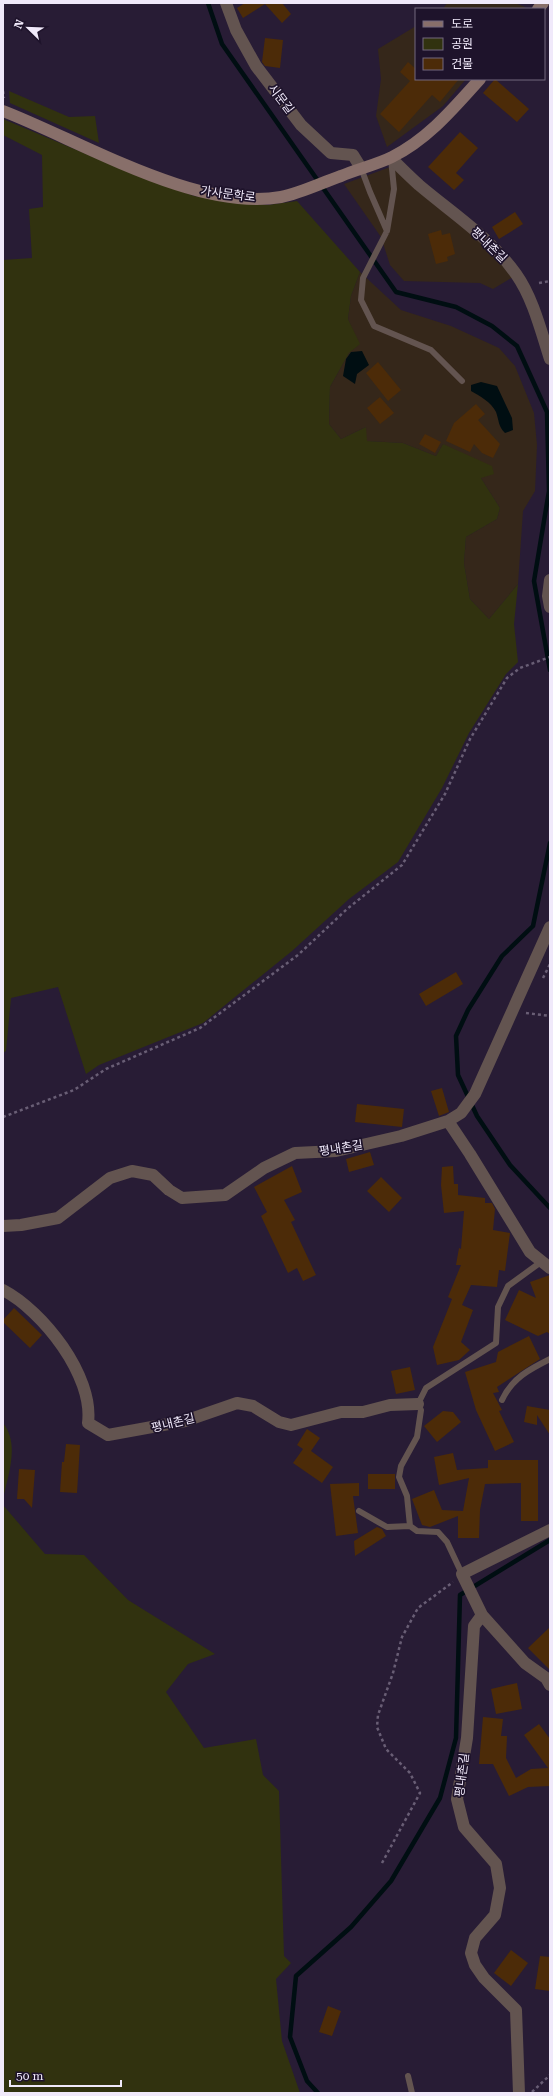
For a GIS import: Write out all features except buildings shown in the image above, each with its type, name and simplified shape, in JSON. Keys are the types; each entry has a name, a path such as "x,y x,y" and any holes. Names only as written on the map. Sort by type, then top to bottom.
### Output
{"main road":[{"name":"가사문학로","path":"3,110 151,175 195,190 246,198 280,197 390,158 421,140 454,109 479,80"}],"street":[{"name":"시문길","path":"226,3 236,30 256,66 301,125 331,153 353,155 362,168"},
{"name":"평내촌길","path":"390,158 471,227 506,261 517,275 535,312 550,359"},
{"path":"550,580 548,596 550,607"},
{"name":"평내촌길","path":"3,1226 21,1225 58,1218 110,1178 132,1171 153,1175 169,1190 182,1198 225,1195 264,1168 295,1153 336,1151 401,1136 448,1121 461,1113 475,1094 550,927"},
{"path":"448,1121 530,1252 546,1265"},
{"name":"평내촌길","path":"3,1290 14,1296 32,1310 57,1337 73,1365 83,1388 89,1413 88,1423 108,1436 185,1422 237,1403 253,1406 279,1422 291,1425 341,1412 363,1412 390,1405 418,1404"},
{"path":"550,1530 464,1577 482,1615 525,1663 546,1678 550,1685"},
{"name":"평내촌길","path":"482,1615 474,1626 467,1738 458,1799 464,1828 496,1864 500,1888 495,1915 475,1938 472,1953 475,1965 484,1978 516,2010 520,2093"}],"lane":[{"path":"390,158 394,188 387,231 363,278 361,300 374,326 399,335 431,350 462,380"},
{"path":"362,168 370,192 387,231"},
{"path":"410,1526 407,1496 399,1477 401,1466 417,1437 421,1410 418,1404 426,1388 496,1343 498,1307 508,1286 546,1265"},
{"path":"502,1400 508,1388 518,1378 528,1370 550,1359"},
{"path":"359,1511 387,1527 410,1526 417,1531 438,1532 447,1542 464,1577"},
{"path":"408,2076 412,2093"}],"path":[{"path":"539,283 550,281"},
{"path":"3,1117 74,1090 106,1069 200,1028 298,955 347,909 402,865 444,794 470,739 507,678 520,668 550,657"},
{"path":"526,1013 550,1016"},
{"path":"382,1863 420,1792 410,1773 386,1749 377,1727 378,1715 393,1673 402,1637 418,1608 464,1577"},
{"path":"530,2093 537,2089 550,2075"}],"shaded area":[{"path":"447,3 515,3 525,7 524,8 444,8"},
{"path":"415,27 415,80 465,80 443,106 387,147 376,116 381,79 378,49"},
{"path":"393,166 491,251 513,277 493,289 480,283 404,281 390,265 381,237 344,184"},
{"path":"360,272 401,310 451,326 499,348 515,366 534,413 537,445 535,491 523,511 518,584 489,619 470,599 464,563 466,537 497,519 500,508 481,478 443,444 436,456 403,443 366,441 366,427 341,439 329,424 330,387 349,353 359,344 348,319 351,296"},
{"path":"362,351 369,365 357,374 355,384 343,376 346,359 351,352"},
{"path":"481,382 497,386 512,418 513,430 505,433 501,428 496,412 491,405 471,391 471,385"}],"green space":[{"path":"9,91 69,117 95,116 99,143 10,103"},
{"path":"3,119 98,159 194,196 268,205 297,201 360,272 351,296 348,319 360,344 349,353 330,387 329,424 341,439 366,427 367,441 403,443 436,456 443,444 492,466 494,474 481,478 500,508 497,519 466,537 464,563 470,599 489,619 518,584 514,624 518,662 506,674 469,733 442,788 398,862 349,899 292,951 203,1023 99,1065 86,1074 58,987 11,998 6,1051 3,1053 3,260 32,258 29,209 43,207 42,155 3,135"},
{"path":"3,1423 11,1440 12,1450 10,1470 3,1499"},
{"path":"3,1505 45,1554 84,1555 128,1600 215,1654 188,1664 166,1692 204,1748 256,1739 263,1775 279,1791 284,1956 291,1963 276,1979 282,2041 300,2093 3,2093"}],"waterway":[{"path":"208,3 222,44 396,292 456,307 492,326 517,346 547,412 549,491 534,581 550,670"},
{"path":"550,843 533,926 502,956 468,1010 456,1036 458,1075 477,1116 510,1165 550,1208"},
{"path":"318,2093 307,2081 290,2037 296,1976 351,1927 391,1881 440,1798 456,1738 460,1595 550,1540"}]}
